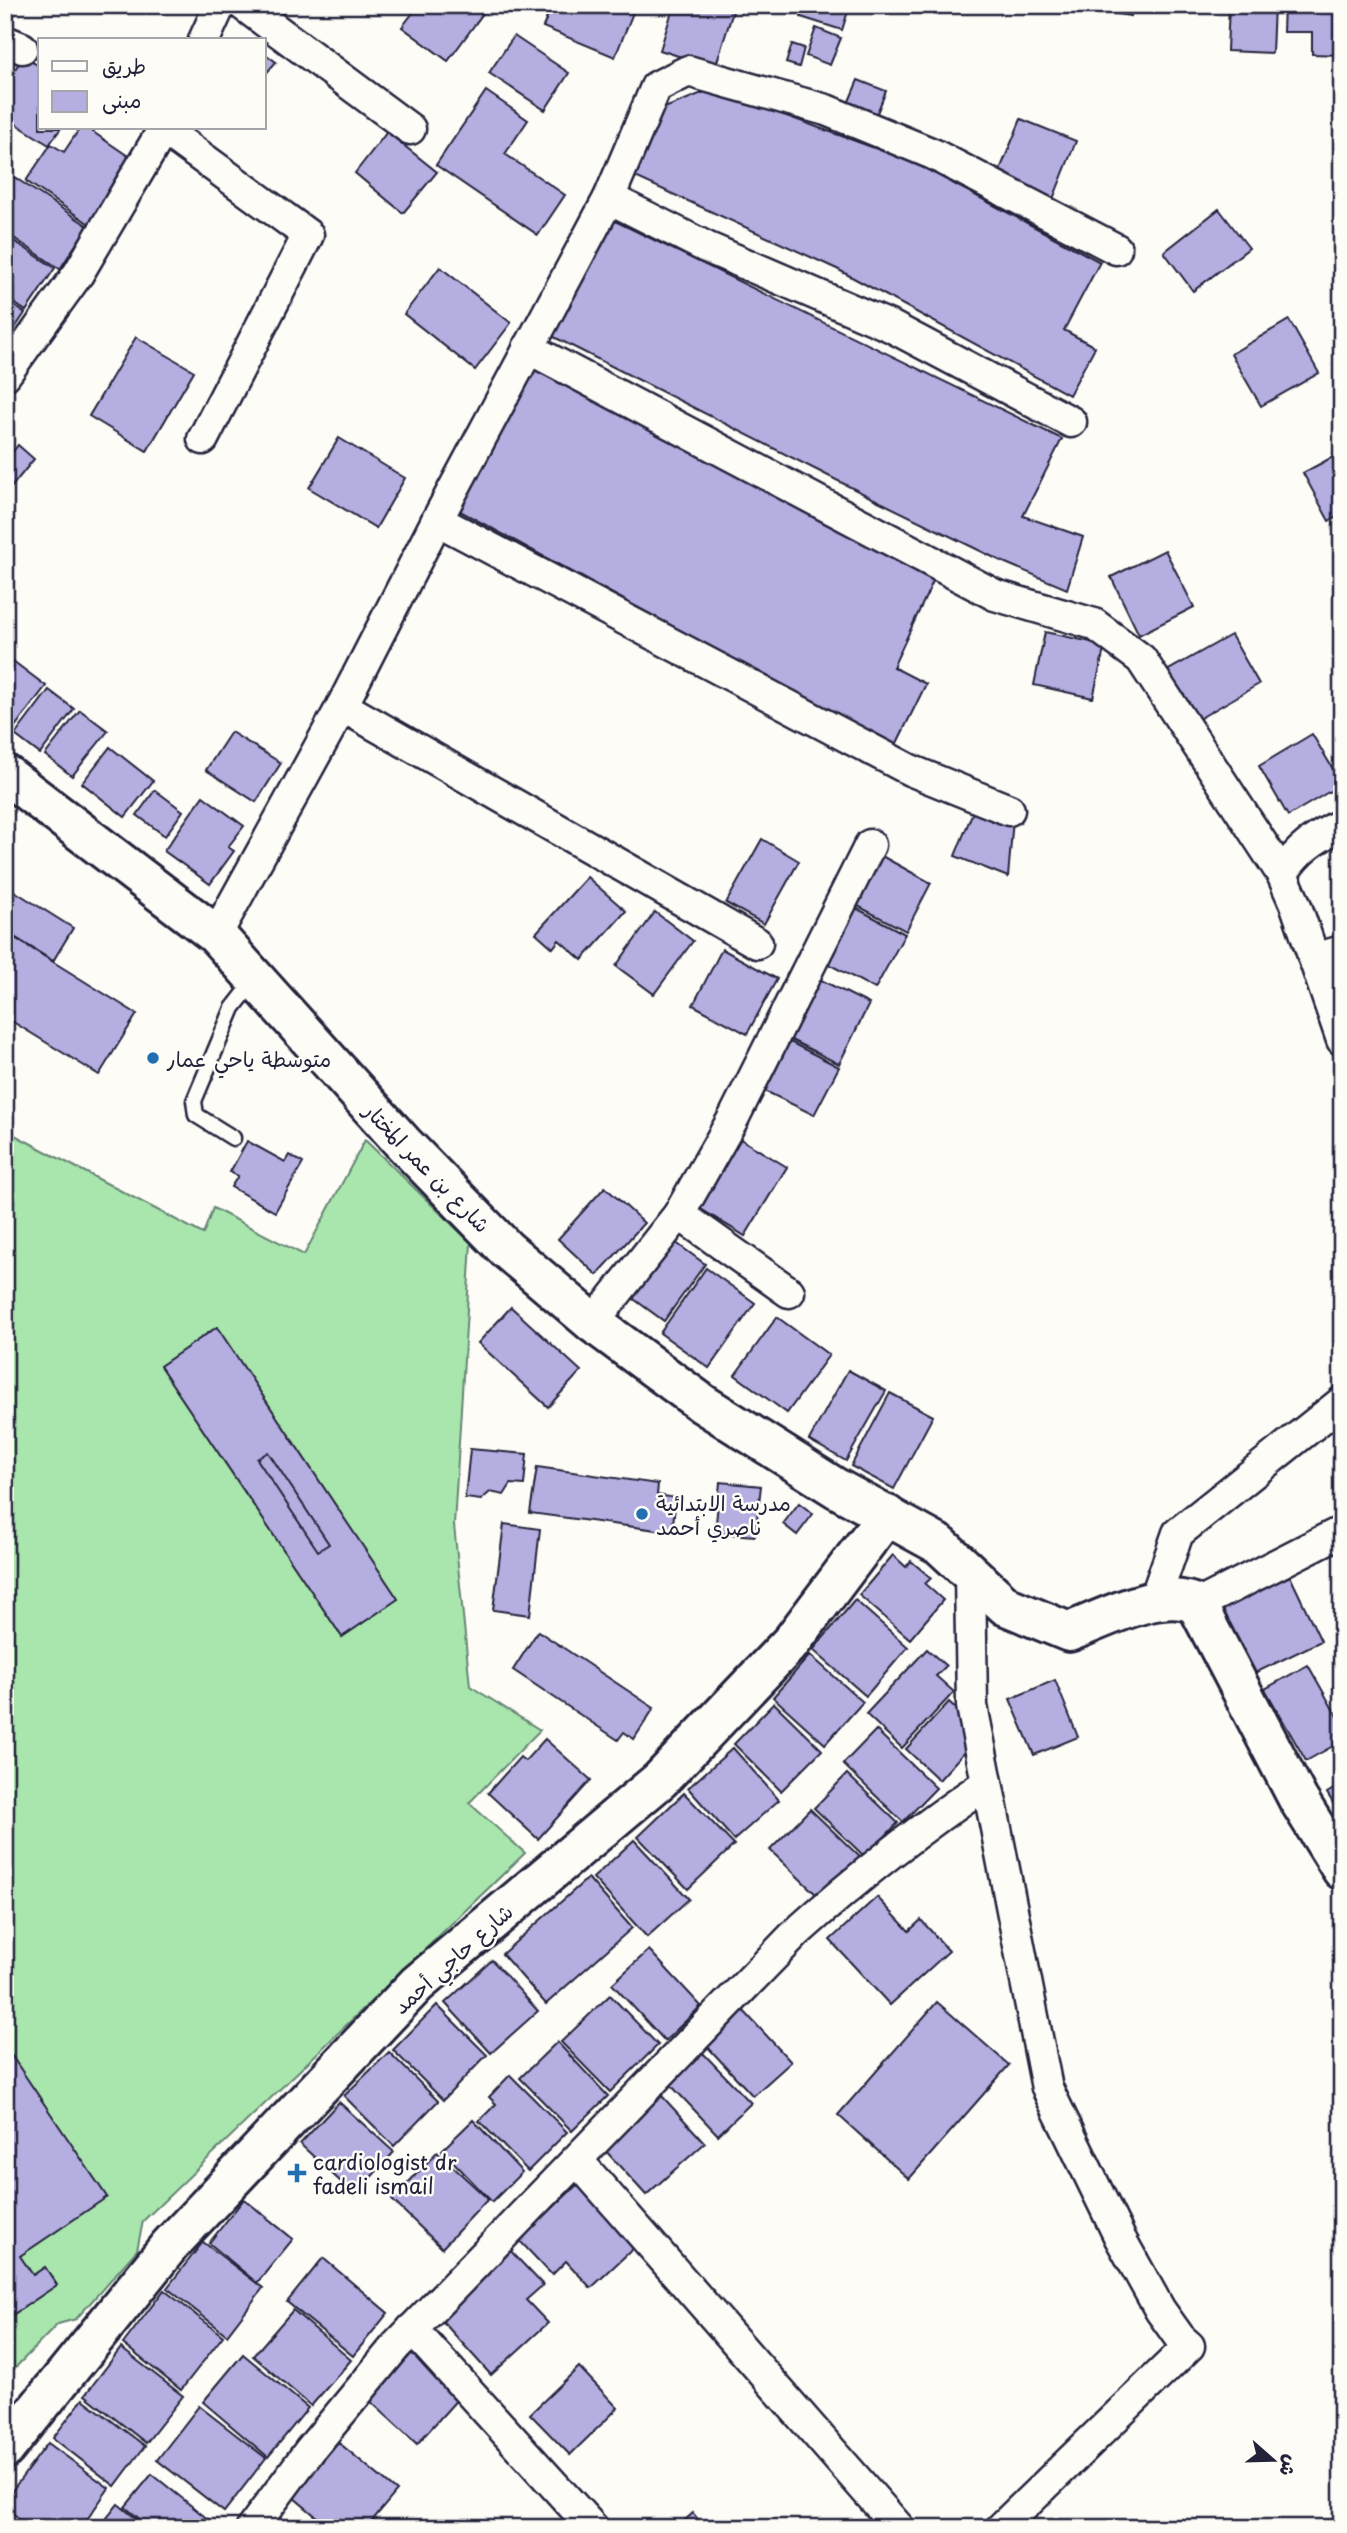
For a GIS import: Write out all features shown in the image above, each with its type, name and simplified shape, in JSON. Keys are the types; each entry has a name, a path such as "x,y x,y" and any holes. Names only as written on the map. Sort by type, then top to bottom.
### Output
{"street":[{"path":"205,38 220,5"},
{"path":"243,5 410,129"},
{"path":"216,935 342,706 437,520 609,198 656,87 688,71 826,110 933,154 1116,249"},
{"path":"5,375 78,274 163,130"},
{"path":"167,130 308,235 203,439"},
{"path":"609,198 706,247 892,327 1071,422"},
{"path":"528,348 995,594 1094,624 1141,659 1282,874 1296,906 1328,955 1342,1040"},
{"path":"437,520 909,770 1009,810"},
{"path":"342,706 757,943"},
{"name":"شارع بن عمر المختار","path":"5,774 216,935 402,1143 496,1239 593,1323 703,1404 836,1488 940,1545 1006,1606 1069,1632 1155,1599"},
{"path":"1282,874 1295,853 1342,824"},
{"path":"593,1323 679,1214 734,1117 870,845"},
{"path":"679,1214 789,1292"},
{"path":"1339,1858 1298,1799 1197,1605 1188,1600 1155,1599 1178,1533 1342,1402"},
{"name":"شارع حاجي أحمد","path":"5,2449 170,2245 246,2164 417,1984 660,1780 792,1641 887,1516"},
{"path":"1197,1605 1342,1531"},
{"path":"970,1573 972,1706 1046,2088 1126,2250 1160,2310 1189,2346 1001,2528"},
{"path":"252,2528 310,2450 396,2346 797,1932 864,1872 936,1817 987,1783"},
{"path":"577,2160 899,2528"},
{"path":"412,2329 593,2528"}],"lane":[{"path":"233,1138 196,1115 194,1101 233,1008 256,979"}],"green space":[{"path":"5,1130 203,1234 213,1208 304,1255 365,1140 471,1243 454,1525 470,1686 540,1730 469,1803 525,1853 143,2221 137,2250 76,2319 58,2324 5,2378"}],"building":[{"path":"419,5 476,5 484,12 448,61 402,27"},
{"path":"552,5 636,5 615,57 543,27"},
{"path":"674,5 735,5 715,68 660,50"},
{"path":"804,5 850,5 842,30 801,17"},
{"path":"1095,5 1132,5 1131,16 1095,11"},
{"path":"1229,5 1274,5 1272,53 1227,51"},
{"path":"1284,5 1342,5 1342,55 1312,54 1312,32 1283,32"},
{"path":"816,28 841,38 830,65 806,56"},
{"path":"514,36 569,73 545,110 489,73"},
{"path":"792,44 804,48 799,67 786,63"},
{"path":"266,54 276,62 266,74"},
{"path":"24,56 38,66 38,130 60,130 49,145 5,117 5,84"},
{"path":"858,80 886,91 875,118 847,106"},
{"path":"712,89 913,162 1100,262 1064,330 1095,347 1069,395 837,269 631,175 657,111"},
{"path":"486,91 528,120 505,154 565,195 538,235 436,165"},
{"path":"1021,119 1076,141 1053,199 997,177"},
{"path":"79,130 90,130 134,160 91,225 26,181 51,144 64,152"},
{"path":"387,132 437,172 403,213 355,173"},
{"path":"5,171 88,226 60,269 5,232"},
{"path":"1219,209 1249,248 1193,291 1164,252"},
{"path":"611,219 1062,439 1023,516 1083,537 1067,589 1001,561 868,496 550,335"},
{"path":"5,235 55,268 26,311 5,297"},
{"path":"440,267 511,323 475,370 404,314"},
{"path":"5,300 25,313 5,343"},
{"path":"1289,320 1319,373 1261,406 1231,354"},
{"path":"136,337 194,371 147,451 89,416"},
{"path":"534,366 935,577 893,667 926,684 895,747 460,511"},
{"path":"339,438 405,478 376,528 309,488"},
{"path":"18,445 34,459 5,495 5,458 7,459"},
{"path":"1342,452 1342,514 1329,521 1303,473"},
{"path":"1165,550 1194,607 1139,635 1111,577"},
{"path":"1045,632 1105,645 1093,698 1034,685"},
{"path":"1231,635 1259,684 1195,721 1167,671"},
{"path":"5,655 46,686 10,733 5,729"},
{"path":"49,690 74,709 40,754 15,735"},
{"path":"80,710 108,731 72,776 45,755"},
{"path":"231,732 281,763 256,802 206,770"},
{"path":"1312,734 1342,784 1288,816 1259,766"},
{"path":"110,747 153,781 125,817 82,783"},
{"path":"155,790 183,811 165,836 137,815"},
{"path":"203,796 244,826 228,847 234,851 210,884 164,851"},
{"path":"976,804 1013,819 1008,877 955,856"},
{"path":"762,839 799,861 764,924 726,903"},
{"path":"878,854 931,883 906,931 852,903"},
{"path":"587,877 626,911 582,960 559,940 553,948 536,933"},
{"path":"8,887 73,928 53,961 5,931 5,891"},
{"path":"852,906 905,934 875,989 823,961"},
{"path":"655,912 693,941 654,994 616,966"},
{"path":"5,932 137,1014 99,1075 5,1017"},
{"path":"722,949 777,979 747,1034 693,1005"},
{"path":"815,977 869,1004 839,1064 785,1037"},
{"path":"788,1041 839,1067 814,1115 763,1090"},
{"path":"732,1134 787,1167 745,1236 691,1203"},
{"path":"247,1141 285,1162 289,1155 303,1163 275,1212 231,1187 238,1176 230,1172"},
{"path":"605,1187 644,1223 597,1275 558,1239"},
{"path":"668,1237 705,1264 664,1321 627,1294"},
{"path":"706,1268 755,1303 709,1368 660,1333"},
{"path":"511,1307 581,1371 548,1407 478,1343"},
{"path":"777,1317 829,1355 787,1413 735,1375"},
{"path":"217,1327 398,1599 342,1637 160,1366"},
{"path":"848,1370 886,1391 846,1461 809,1440"},
{"path":"890,1393 933,1416 894,1489 851,1466"},
{"path":"470,1449 527,1454 524,1485 511,1484 504,1495 490,1492 481,1500 465,1498"},
{"path":"268,1452 329,1544 318,1551 257,1459"},
{"path":"537,1467 658,1484 657,1495 676,1498 672,1532 530,1513"},
{"path":"720,1482 761,1486 755,1536 715,1533"},
{"path":"799,1503 813,1514 797,1535 783,1524"},
{"path":"504,1524 540,1529 530,1615 493,1610"},
{"path":"893,1555 906,1567 911,1561 931,1578 925,1584 943,1600 910,1639 859,1595"},
{"path":"1290,1576 1321,1641 1253,1674 1222,1608"},
{"path":"855,1600 908,1647 866,1696 813,1650"},
{"path":"538,1631 654,1708 634,1739 624,1732 618,1740 513,1670"},
{"path":"927,1649 946,1666 936,1676 954,1692 902,1748 866,1714"},
{"path":"810,1655 863,1702 825,1744 773,1697"},
{"path":"1308,1665 1342,1725 1342,1741 1306,1761 1265,1689"},
{"path":"1055,1680 1078,1737 1034,1755 1010,1699"},
{"path":"949,1702 961,1713 966,1750 939,1780 906,1749"},
{"path":"774,1703 822,1750 781,1791 734,1744"},
{"path":"876,1730 936,1788 903,1822 843,1764"},
{"path":"545,1739 591,1780 538,1839 488,1793 520,1757 525,1761"},
{"path":"733,1748 779,1800 734,1840 688,1788"},
{"path":"847,1774 898,1823 865,1857 814,1808"},
{"path":"1342,1784 1342,1818 1327,1793"},
{"path":"684,1793 734,1845 688,1889 638,1837"},
{"path":"810,1809 862,1859 822,1900 770,1850"},
{"path":"634,1840 689,1899 647,1937 593,1878"},
{"path":"588,1878 632,1928 546,2004 502,1954"},
{"path":"877,1897 909,1931 921,1920 949,1951 890,2005 830,1940"},
{"path":"649,1950 701,2006 665,2041 612,1984"},
{"path":"492,1960 538,2011 491,2053 445,2003"},
{"path":"610,1995 658,2045 610,2092 561,2042"},
{"path":"937,2002 1009,2065 909,2179 838,2115"},
{"path":"437,2005 487,2055 443,2100 393,2050"},
{"path":"742,2009 791,2062 753,2096 705,2044"},
{"path":"557,2042 608,2096 572,2131 520,2078"},
{"path":"5,2046 107,2197 20,2256 33,2275 45,2267 57,2285 5,2320"},
{"path":"700,2050 751,2103 718,2135 667,2081"},
{"path":"389,2052 438,2101 394,2146 344,2096"},
{"path":"510,2075 567,2132 528,2171 479,2121 496,2104 489,2097"},
{"path":"662,2096 705,2143 646,2195 604,2149"},
{"path":"339,2102 394,2152 355,2195 300,2144"},
{"path":"473,2120 522,2172 492,2202 442,2150"},
{"path":"437,2152 488,2199 442,2248 392,2200"},
{"path":"581,2181 639,2243 591,2288 566,2261 552,2275 519,2240"},
{"path":"244,2199 293,2239 257,2283 209,2243"},
{"path":"203,2242 263,2288 227,2335 167,2288"},
{"path":"508,2248 543,2285 526,2300 548,2323 491,2375 436,2314"},
{"path":"323,2258 388,2313 353,2356 287,2302"},
{"path":"164,2290 223,2336 181,2390 123,2344"},
{"path":"293,2310 351,2360 311,2406 253,2356"},
{"path":"121,2348 183,2396 146,2443 85,2395"},
{"path":"414,2351 461,2395 417,2444 369,2400"},
{"path":"243,2354 308,2408 268,2457 203,2402"},
{"path":"579,2367 618,2408 570,2455 530,2414"},
{"path":"83,2399 145,2446 115,2486 53,2438"},
{"path":"199,2406 266,2458 224,2512 157,2460"},
{"path":"338,2442 397,2491 366,2528 330,2528 293,2497"},
{"path":"48,2443 109,2488 81,2528 31,2528 5,2507 5,2500"},
{"path":"152,2474 209,2520 202,2528 151,2528 125,2507"},
{"path":"118,2504 148,2528 99,2528"},
{"path":"693,2513 705,2528 676,2528"}],"place":[{"name":"متوسطة ياحي عمار","path":"153,1058"},
{"name":"مدرسة الابتدائية ناصري أحمد","path":"642,1514"},
{"name":"cardiologist dr fadeli ismail","path":"297,2173"}]}
